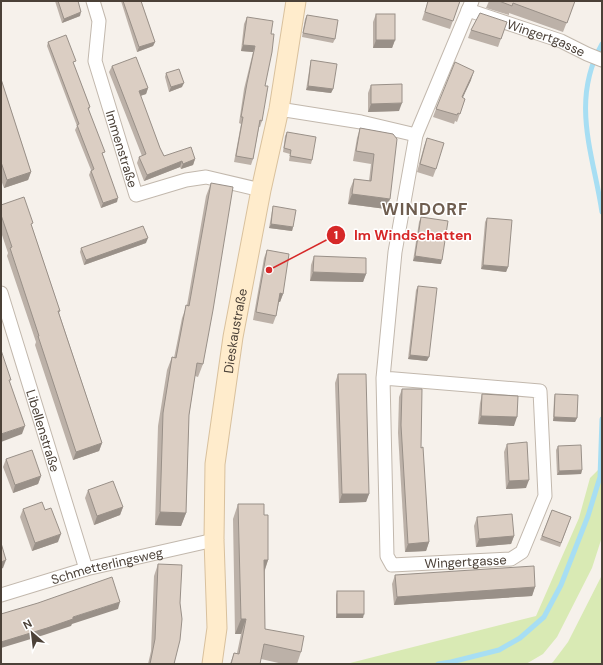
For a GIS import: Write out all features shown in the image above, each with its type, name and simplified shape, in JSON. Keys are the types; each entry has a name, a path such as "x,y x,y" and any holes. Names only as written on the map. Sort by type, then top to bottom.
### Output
{"main road":[{"name":"Dieskaustraße","path":"212,664 216,628 214,540 215,464 233,337 261,190 279,109 296,1"}],"street":[{"name":"Immenstraße","path":"93,1 99,21 95,61 136,195 186,180 206,177 261,190"},
{"name":"Wingertgasse","path":"383,378 540,391 545,496 522,552 511,559 392,565 387,556 383,378 395,252 416,135 470,5 561,41 602,60"},
{"path":"279,109 361,122 416,135"},
{"name":"Libellenstraße","path":"1,293 86,569"},
{"name":"Schmetterlingsweg","path":"1,595 86,569 214,540"}],"green space":[{"path":"602,466 602,537 592,568 557,637 543,654 526,664 346,664 536,616 579,518 590,478"},
{"path":"602,575 602,664 550,664 568,642"}],"building":[{"path":"58,1 78,1 81,12 64,19"},
{"path":"123,1 141,1 155,42 139,47"},
{"path":"428,1 460,1 453,21 425,12"},
{"path":"499,1 575,1 567,23 513,3 512,6"},
{"path":"480,13 507,22 501,39 471,30"},
{"path":"376,14 395,14 395,40 376,40"},
{"path":"307,15 338,20 335,39 303,33"},
{"path":"247,17 273,21 271,34 274,34 265,86 268,86 253,159 236,156 243,117 241,117 255,46 243,45"},
{"path":"66,35 76,61 73,62 90,107 88,108 105,152 102,153 118,198 103,203 91,171 94,169 77,125 79,124 48,42"},
{"path":"136,57 148,88 139,91 164,156 191,147 195,159 183,164 182,161 147,175 139,157 146,154 112,66"},
{"path":"311,60 337,64 333,89 308,86"},
{"path":"455,62 474,71 462,97 465,99 460,114 458,113 457,115 436,109"},
{"path":"179,69 184,83 171,87 166,73"},
{"path":"1,79 31,172 7,180 1,162"},
{"path":"402,84 402,103 371,104 371,85"},
{"path":"360,128 393,134 397,139 390,199 352,194 354,179 371,181 374,154 356,151"},
{"path":"287,132 316,137 312,160 290,156 291,150 284,148"},
{"path":"427,138 444,143 436,169 420,164"},
{"path":"211,183 233,187 203,364 197,363 189,415 186,513 160,512 163,413 172,357 176,358 186,305 189,306"},
{"path":"24,197 33,223 31,224 60,311 58,311 102,443 76,452 10,248 12,247 1,215 1,205"},
{"path":"273,206 296,210 293,227 271,224"},
{"path":"421,217 448,221 442,260 415,256"},
{"path":"487,218 512,220 508,267 483,265"},
{"path":"143,226 148,238 86,260 81,248"},
{"path":"267,250 289,254 283,294 280,293 276,316 256,312"},
{"path":"314,256 366,258 366,274 313,272"},
{"path":"418,286 437,288 429,357 410,355"},
{"path":"1,350 11,380 9,380 25,426 1,434"},
{"path":"338,374 366,374 369,494 342,494"},
{"path":"402,389 422,389 421,448 423,447 429,542 408,544 401,425"},
{"path":"482,394 518,396 517,417 481,416"},
{"path":"555,394 578,395 577,418 554,417"},
{"path":"527,442 529,480 509,481 507,444"},
{"path":"581,445 582,470 559,471 558,446"},
{"path":"32,450 41,476 15,485 6,459"},
{"path":"113,481 123,507 97,516 88,490"},
{"path":"42,502 45,510 51,508 61,534 35,543 23,509"},
{"path":"238,504 264,504 264,515 268,515 268,560 264,560 265,629 304,636 301,652 264,644 260,664 231,664 234,653 239,654 246,619 241,619"},
{"path":"552,510 571,517 561,543 542,536"},
{"path":"512,514 514,536 479,539 477,517"},
{"path":"1,543 6,560 1,562"},
{"path":"158,564 182,565 180,603 182,619 180,640 174,664 150,664 155,639"},
{"path":"534,566 535,587 397,597 395,575"},
{"path":"112,577 120,602 73,617 73,619 47,628 1,642 1,614 38,603"},
{"path":"337,591 364,591 364,614 337,614"}],"waterway":[{"path":"602,44 592,65 587,86 586,107 590,148 602,212"},
{"path":"438,664 499,650 520,638 544,617 561,585 588,516 600,477 602,419"}],"place":[{"name":"Im Windschatten","path":"269,270"}],"district":[{"name":"WINDORF","path":"425,209"}]}
